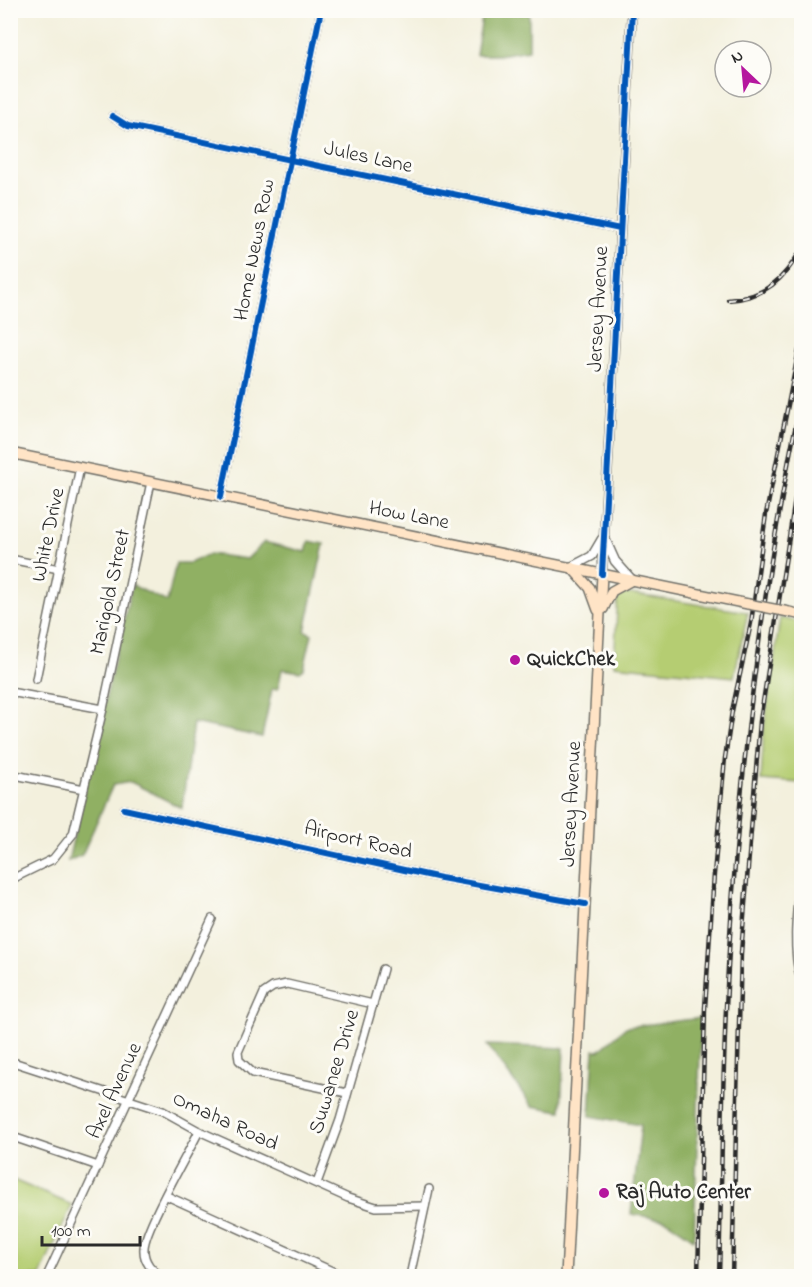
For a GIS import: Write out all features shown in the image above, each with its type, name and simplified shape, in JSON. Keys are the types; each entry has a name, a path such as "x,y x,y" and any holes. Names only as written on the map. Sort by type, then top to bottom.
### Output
{"main road":[{"name":"How Lane","path":"10,453 801,615"},
{"path":"571,567 590,588 600,615"},
{"name":"Jersey Avenue","path":"566,1276 602,574"},
{"path":"600,615 612,591 632,580"}],"street":[{"name":"Home News Row","path":"221,496 321,10"},
{"name":"Jersey Avenue","path":"602,574 632,10"},
{"name":"Jules Lane","path":"112,116 128,126 620,229"},
{"name":"White Drive","path":"36,679 80,467"},
{"name":"Marigold Street","path":"10,880 53,859 73,834 103,709 151,482"},
{"path":"571,567 592,556 604,536"},
{"path":"604,536 613,558 632,580"},
{"path":"10,559 60,569"},
{"path":"10,692 103,709"},
{"path":"10,774 84,789"},
{"name":"Airport Road","path":"124,809 441,878 585,904"},
{"path":"801,860 797,966 801,980"},
{"name":"Axel Avenue","path":"47,1276 212,919"},
{"name":"Suwanee Drive","path":"317,1183 347,1093 383,969"},
{"path":"347,1093 253,1073 239,1060 238,1052 268,989 287,984 373,1004"},
{"name":"Omaha Road","path":"10,1061 163,1111 199,1131 348,1198 376,1207 425,1206"},
{"path":"163,1276 155,1273 145,1259 146,1238 199,1131"},
{"path":"10,1136 98,1166"},
{"path":"410,1276 429,1189"},
{"path":"167,1196 343,1276"}],"green space":[{"path":"483,11 529,11 529,50 498,55 476,55"},
{"path":"309,541 324,544 305,631 312,634 304,669 300,672 282,669 278,689 272,689 262,737 193,723 182,808 131,782 113,785 82,855 68,861 132,585 167,602 176,563 190,563 209,554 247,559 264,542 306,552"},
{"path":"618,592 748,612 734,677 614,665"},
{"path":"780,618 801,622 801,783 761,780 764,728"},
{"path":"701,1018 694,1239 666,1220 631,1214 641,1125 590,1116 594,1050 599,1051 626,1027"},
{"path":"487,1045 564,1048 561,1111 532,1106"},
{"path":"11,1179 72,1205 40,1276 11,1276"}],"railway":[{"path":"728,300 752,295 772,285 781,278 802,248"},
{"path":"698,1276 705,1008 725,758 732,711 751,623 766,514 802,335"},
{"path":"719,1276 727,992 740,811 765,602 802,395"},
{"path":"732,1276 741,953 760,721 802,455"}],"cycle path":[{"path":"221,497 321,10"},
{"path":"602,574 632,10"},
{"path":"112,116 128,126 620,229"},
{"path":"124,809 441,878 585,904"}],"place":[{"name":"QuickChek","path":"515,660"},
{"name":"Raj Auto Center","path":"604,1193"}]}
